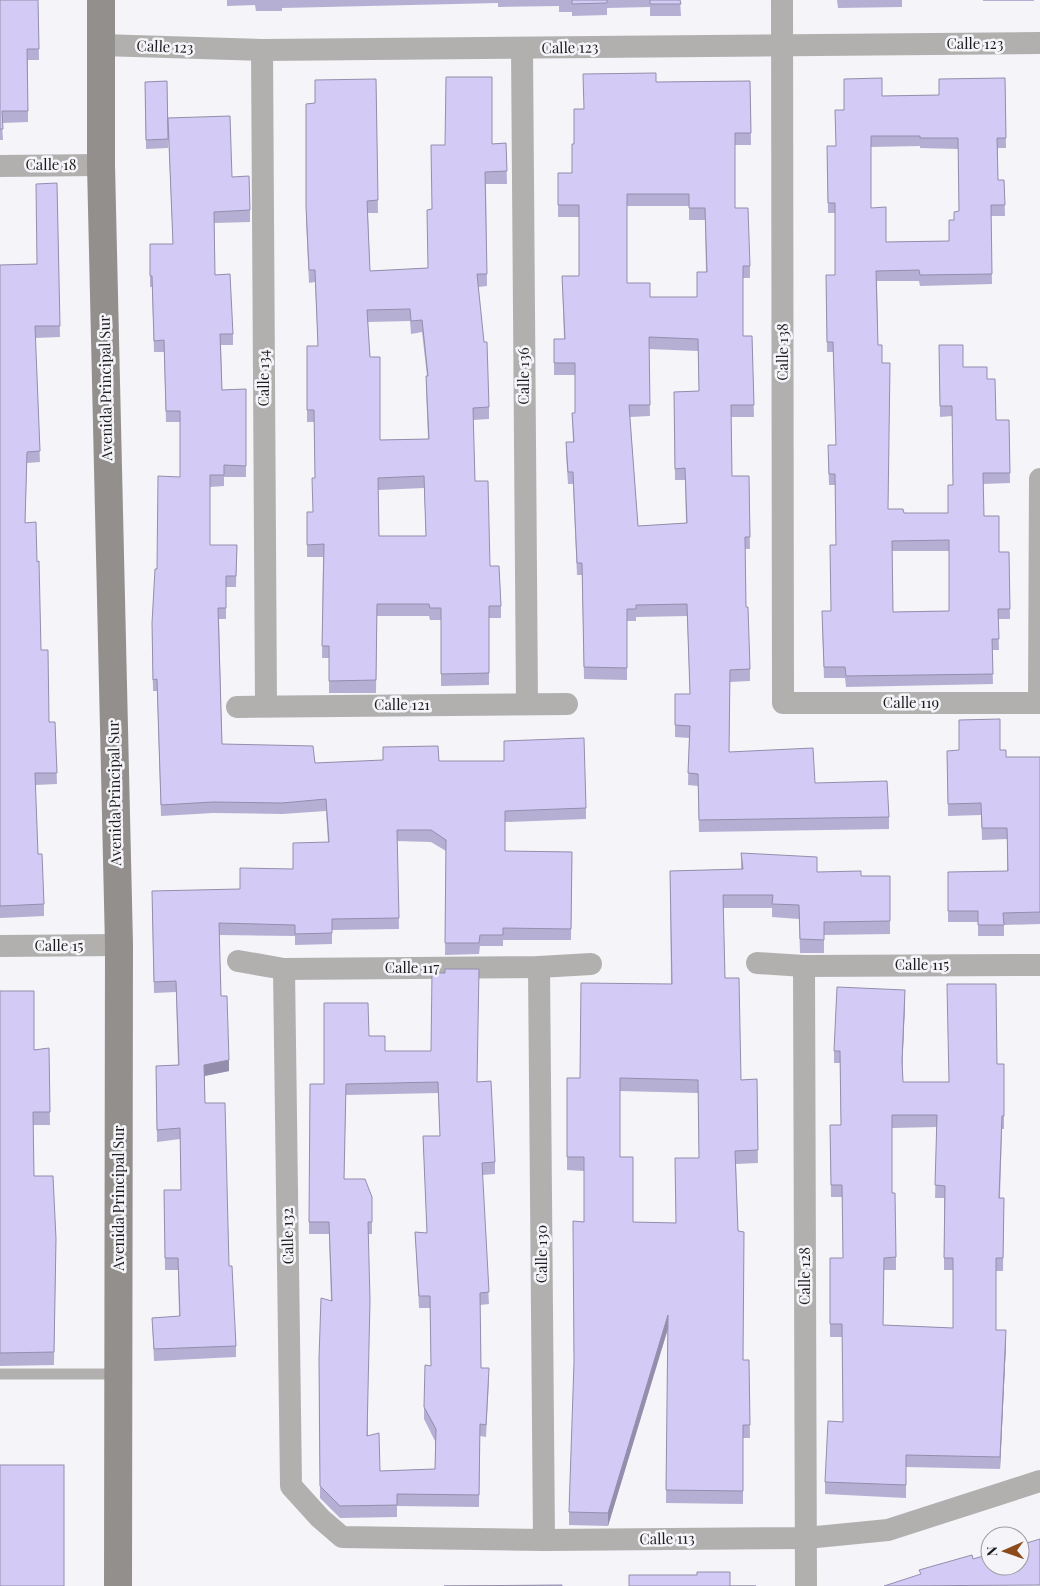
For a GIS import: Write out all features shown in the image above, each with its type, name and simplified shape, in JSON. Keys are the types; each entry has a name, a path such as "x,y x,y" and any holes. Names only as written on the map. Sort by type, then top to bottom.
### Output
{"street":[{"name":"Avenida Principal Sur","path":"101,0 101,165 119,945 118,1586"},
{"name":"Calle 138","path":"782,0 783,704"},
{"name":"Calle 123","path":"101,45 262,50 1040,43"},
{"name":"Calle 136","path":"522,49 527,704"},
{"name":"Calle 134","path":"262,50 266,705"},
{"name":"Calle 18","path":"0,166 101,165"},
{"path":"1039,703 1040,478"},
{"name":"Calle 119","path":"783,704 1039,703"},
{"name":"Calle 121","path":"237,707 266,705 567,704"},
{"name":"Calle 15","path":"0,946 119,945"},
{"name":"Calle 117","path":"238,961 284,969 540,967 591,964"},
{"name":"Calle 115","path":"757,963 804,966 1040,965"},
{"name":"Calle 128","path":"804,966 806,1586"},
{"name":"Calle 130","path":"540,967 544,1540"},
{"name":"Calle 132","path":"284,969 291,1486 302,1498"},
{"name":"Calle 113","path":"302,1498 320,1518 342,1537 544,1540 806,1538 888,1530 1040,1481"}],"lane":[{"path":"0,1374 118,1374"}],"building":[{"path":"0,0 38,0 39,49 27,49 28,111 2,111 3,129 0,129"},
{"path":"572,0 607,0 607,3 572,4"},
{"path":"650,0 680,0 681,4 650,4"},
{"path":"656,73 656,82 750,81 751,133 735,133 735,208 748,208 750,266 743,266 743,336 752,336 754,405 731,405 732,476 749,476 750,537 745,537 746,607 748,607 750,669 730,670 729,752 813,748 815,783 887,781 889,817 699,820 698,774 688,773 690,726 675,725 675,694 690,694 687,604 636,605 636,609 627,609 627,668 584,667 582,563 577,563 573,472 568,472 566,442 574,442 572,413 575,413 575,363 554,363 554,339 565,339 562,276 579,276 579,205 558,205 558,173 572,173 574,109 584,109 583,74","holes":["627,194 689,194 689,208 705,208 707,272 697,272 697,297 650,297 650,283 627,283","649,337 698,339 699,391 674,392 675,469 685,468 687,523 638,526 629,405 650,405"]},
{"path":"446,77 492,77 492,144 506,143 507,171 485,172 487,274 477,274 484,342 487,342 489,407 473,408 475,481 488,481 490,566 499,566 501,606 489,606 489,673 441,674 441,608 430,608 429,604 377,604 376,680 329,681 329,646 322,646 324,544 307,545 307,512 313,512 312,478 315,478 314,410 307,410 307,346 318,346 315,270 309,270 306,206 306,104 315,103 315,80 376,79 378,200 367,201 370,271 428,268 427,210 432,209 431,145 445,145","holes":["410,309 411,321 422,320 428,376 426,376 429,439 380,440 380,357 370,357 367,310","424,476 426,536 379,536 378,478"]},
{"path":"882,78 882,96 939,95 939,79 1005,78 1006,138 997,138 998,180 1004,180 1005,205 991,205 992,274 920,275 919,270 876,271 878,345 882,345 882,363 890,363 888,509 903,509 904,513 948,513 948,485 953,485 952,406 940,406 939,345 963,345 963,367 987,367 987,379 995,379 996,420 1009,420 1010,473 983,473 984,516 999,516 999,552 1009,552 1010,609 998,609 999,639 992,639 993,674 846,676 845,667 824,667 822,611 831,611 830,545 836,545 835,474 829,474 828,445 836,445 833,342 827,342 826,275 835,275 835,203 828,203 827,146 836,146 835,110 844,110 844,79","holes":["871,136 958,138 959,211 954,212 954,220 949,220 949,241 886,242 886,207 871,208","949,540 949,611 893,612 892,541"]},
{"path":"167,81 168,139 146,140 145,82"},
{"path":"230,116 232,177 249,176 250,210 214,212 215,275 230,274 233,334 220,334 222,390 246,389 246,466 224,465 224,475 210,475 210,545 237,545 236,576 226,576 226,608 218,608 222,744 313,746 315,763 383,760 383,747 438,746 439,761 504,761 504,741 584,738 586,808 505,811 505,851 572,852 571,929 503,928 503,935 480,935 479,943 445,943 446,840 431,830 397,830 399,918 332,919 332,933 295,934 295,925 219,923 221,996 227,996 229,1060 204,1065 205,1103 225,1103 229,1266 232,1266 236,1346 154,1349 152,1318 180,1316 178,1258 165,1258 164,1190 181,1190 180,1128 157,1130 156,1066 179,1065 176,981 154,982 152,891 240,889 240,868 293,869 293,843 329,842 326,799 282,803 213,802 161,805 157,679 153,680 152,623 155,569 157,569 158,476 180,477 180,411 166,411 164,340 154,341 150,244 173,244 168,118"},
{"path":"57,183 60,326 35,326 40,451 27,452 25,523 36,522 41,650 48,650 49,722 55,722 57,773 35,773 38,854 42,854 44,904 0,906 0,265 37,264 36,184"},
{"path":"1000,719 1000,750 1006,750 1006,757 1040,757 1040,912 1003,913 1004,925 978,925 978,911 948,911 948,872 1008,871 1007,828 982,828 981,803 948,804 947,751 959,750 959,720"},
{"path":"741,853 817,857 817,872 861,871 861,876 890,876 890,921 824,922 824,940 800,939 799,905 772,904 773,895 723,895 725,978 739,978 741,1080 757,1079 758,1150 735,1151 738,1231 744,1232 743,1360 749,1360 750,1425 743,1425 743,1491 666,1490 668,1315 608,1513 569,1512 574,1362 573,1221 584,1222 584,1157 567,1157 567,1078 580,1078 581,983 672,984 670,871 743,869","holes":["620,1078 698,1080 699,1158 675,1158 676,1223 633,1222 633,1157 620,1157"]},
{"path":"445,969 479,969 477,1082 491,1081 495,1162 482,1163 489,1292 480,1293 481,1368 489,1368 486,1425 480,1424 479,1495 397,1494 397,1505 340,1506 320,1486 319,1359 321,1298 332,1301 329,1222 309,1222 310,1084 324,1084 324,1003 368,1003 369,1036 385,1036 385,1051 431,1051 432,973 445,973","holes":["438,1082 440,1136 423,1136 427,1233 415,1232 419,1296 430,1296 431,1366 425,1365 424,1407 436,1429 435,1469 380,1471 379,1433 367,1436 370,1300 368,1222 372,1222 372,1197 365,1179 344,1179 346,1084"]},
{"path":"947,984 996,984 997,1064 1004,1064 1004,1116 1002,1116 999,1198 1004,1198 1003,1258 996,1258 996,1330 1006,1330 1000,1457 906,1455 906,1485 825,1482 828,1421 843,1422 842,1324 830,1324 830,1258 843,1258 842,1185 831,1185 830,1125 841,1125 840,1051 834,1051 837,987 905,990 903,1082 949,1082","holes":["892,1115 937,1115 935,1185 945,1186 944,1258 953,1258 953,1328 883,1325 884,1258 896,1257 895,1193 892,1193"]},
{"path":"0,991 34,991 34,1050 49,1048 50,1112 33,1112 34,1176 53,1176 56,1239 54,1352 0,1353"},
{"path":"0,1465 64,1465 64,1586 0,1586"},
{"path":"1040,1539 1040,1585 884,1586 921,1574 919,1570 972,1555 973,1559 980,1557 980,1576 1030,1576 1030,1542"},
{"path":"697,1572 730,1572 730,1586 629,1586 629,1575 697,1575"},
{"path":"562,1585 562,1586 444,1586"}]}
